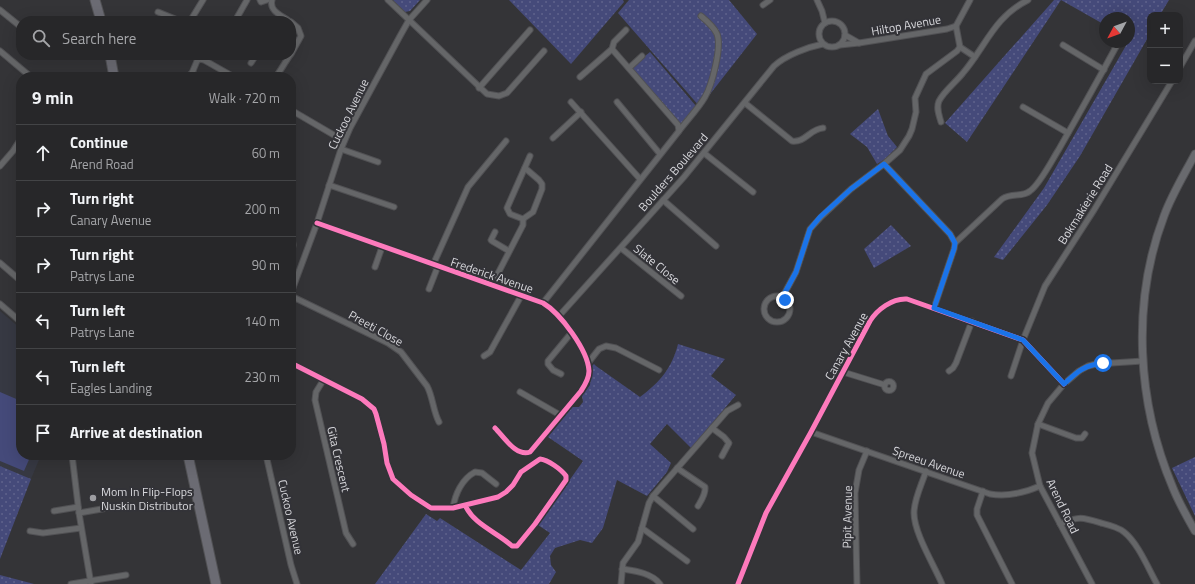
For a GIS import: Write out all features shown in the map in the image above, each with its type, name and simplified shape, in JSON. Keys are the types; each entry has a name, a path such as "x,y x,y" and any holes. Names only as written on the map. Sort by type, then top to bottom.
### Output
{"highway":[{"path":"95,0 100,16"},
{"path":"99,0 101,16"},
{"path":"111,60 113,72"},
{"path":"189,460 216,584"}],"street":[{"path":"193,16 203,0"},
{"path":"238,16 247,0"},
{"path":"260,0 261,2 270,2 272,9 281,15"},
{"path":"388,0 487,94 499,96 504,95 544,51"},
{"name":"Cuckoo Avenue","path":"296,274 317,222 344,141 357,114 409,20 428,0"},
{"path":"763,5 770,0"},
{"path":"817,0 825,23"},
{"path":"970,0 956,26 960,47 975,57"},
{"path":"941,122 937,106 939,101 975,57 1001,19 1028,0"},
{"path":"0,10 16,23"},
{"name":"Hiltop Avenue","path":"822,11 832,21 841,25 845,35 859,43"},
{"path":"158,12 168,16"},
{"path":"543,303 706,95 719,44 717,34 708,21 701,16"},
{"path":"823,44 819,36 820,30 825,23 832,21"},
{"path":"296,26 301,36 296,45"},
{"name":"Hiltop Avenue","path":"823,44 833,47 947,29 956,26"},
{"path":"479,88 530,30"},
{"path":"580,77 612,49 614,42 626,30"},
{"path":"840,45 845,35"},
{"name":"Boulders Boulevard","path":"806,48 819,36"},
{"path":"1183,62 1195,41"},
{"name":"Boulders Boulevard","path":"559,316 704,153 779,62 806,48 823,44"},
{"path":"1063,45 1104,70"},
{"path":"782,298 796,272 810,229 820,217 851,189 900,150 910,136 916,112 915,98 926,74 954,54 960,47"},
{"path":"934,308 953,254 955,243 1002,199 1009,195 1025,194 1031,191 1068,133 1115,48"},
{"path":"612,49 678,125 679,131"},
{"path":"0,51 25,72"},
{"path":"629,68 642,56"},
{"path":"192,72 197,61 200,60"},
{"path":"204,60 225,72"},
{"path":"279,72 287,60"},
{"name":"Bokmakierie Road","path":"1011,376 1039,298 1052,273 1094,210 1170,84"},
{"path":"571,102 640,179"},
{"path":"617,102 660,154"},
{"path":"745,103 792,142 800,141 818,128 823,128"},
{"path":"1023,107 1068,133"},
{"path":"553,138 580,112"},
{"path":"296,114 344,141"},
{"path":"436,265 468,187 506,141"},
{"path":"0,165 16,146"},
{"path":"341,149 378,162"},
{"path":"704,153 753,192"},
{"path":"1195,154 1171,199 1154,246 1143,309 1143,361 1148,407 1153,430 1173,488 1195,531"},
{"path":"523,219 510,214 507,208 530,156"},
{"path":"884,164 950,234 955,243"},
{"path":"523,219 533,212 542,189 542,184 539,180 525,168"},
{"path":"329,185 394,207"},
{"path":"663,200 716,246"},
{"path":"492,285 523,225 523,219"},
{"name":"Frederick Avenue","path":"317,222 382,247 543,303 551,308 572,332 588,363"},
{"path":"495,232 491,240 492,242 510,251"},
{"path":"375,267 382,247"},
{"name":"Slate Close","path":"620,248 681,296"},
{"path":"0,263 16,277"},
{"name":"Frederick Avenue","path":"429,288 436,265"},
{"name":"Preeti Close","path":"296,295 401,352 430,390 435,414 439,422"},
{"path":"484,356 490,352 521,296"},
{"path":"772,298 782,298 789,306 788,316 779,322 772,321 766,316 765,306 772,298"},
{"name":"Canary Avenue","path":"738,584 766,512 811,432 870,321 880,309 903,299 934,308 1023,340 1064,384"},
{"path":"0,304 16,318"},
{"path":"949,371 956,363 972,321"},
{"path":"561,374 550,367 548,361 572,332"},
{"path":"496,428 512,447 520,452 527,453 533,450 581,391 586,383 588,375 588,363 599,349 606,346 616,348 659,370"},
{"name":"Arend Road","path":"1092,584 1040,486 1032,453 1038,424 1048,403 1064,384 1079,371 1088,366 1143,361"},
{"path":"296,365 362,399 374,409 390,472 398,485 424,505 431,508 452,508 498,497 512,485 521,472 536,461 543,460 564,473 566,476 566,480 532,530 517,546 512,546 474,518 465,505"},
{"path":"843,372 885,385"},
{"name":"Gita Crescent","path":"324,379 316,392 315,400 346,533 353,544"},
{"path":"520,392 560,416"},
{"path":"621,584 623,563 638,542 649,503 653,496 727,411 738,404"},
{"path":"1038,424 1076,438 1082,438 1085,434"},
{"path":"712,428 728,440 729,443 722,456"},
{"name":"Spreeu Avenue","path":"811,432 999,496 1030,491 1040,486"},
{"name":"Pipit Avenue","path":"857,584 855,493 860,470 867,451"},
{"path":"73,460 78,510 90,582"},
{"name":"Cuckoo Avenue","path":"267,460 291,565 297,584"},
{"path":"677,468 705,487 706,490 698,506"},
{"path":"926,471 915,506 914,519 920,536 942,584"},
{"path":"452,508 457,492 472,474 478,472 482,473 496,484"},
{"path":"983,491 977,509 977,515 1012,584"},
{"path":"653,496 693,529"},
{"path":"54,511 113,507"},
{"path":"1060,524 1077,518 1084,518 1108,525 1124,532 1133,541 1157,584"},
{"path":"30,531 43,533 81,528"},
{"path":"642,528 687,561"},
{"path":"622,569 646,574 653,577 660,584"},
{"path":"71,584 126,575"}],"shaded area":[{"path":"393,0 420,0 410,11 405,12"},
{"path":"509,0 623,0 624,2 571,64"},
{"path":"629,0 729,0 757,34 700,107 618,13"},
{"path":"1054,0 1061,0 967,142 945,123"},
{"path":"1061,0 1169,0 1162,12 1147,12 1147,39 1080,156 1047,205 1003,260 994,257 1044,188 1125,48 1135,48 1135,12 1099,12 1099,22"},
{"path":"650,52 696,106 681,125 633,69 633,66"},
{"path":"878,109 888,136 897,147 885,159 877,164 867,147 850,134"},
{"path":"891,225 911,246 874,268 864,249"},
{"path":"0,311 16,325 16,460 39,460 31,479 0,466"},
{"path":"678,344 725,359 711,376 736,395 691,448 667,424 650,444 671,463 667,472 647,496 617,480 603,528 592,543 580,540 555,548 550,556 551,565 556,572 549,584 375,584 426,514 437,521 440,518 521,570 550,533 538,525 583,461 548,437 572,407 579,407 583,402 582,396 590,385 592,366 594,364 640,397 654,386 664,374 669,367"},
{"path":"0,392 16,399 16,460 29,460 24,471 0,461"},
{"path":"1195,457 1195,516 1172,468"},
{"path":"0,466 31,479 0,559"},
{"path":"0,575 34,584 0,584"}],"cycle path":[{"path":"317,223 543,303 565,323 584,353 587,362 589,371 588,376 581,391 530,452 525,453 515,449 495,428"},
{"path":"738,584 766,513 870,321 881,309 896,300 907,299 1023,340 1064,384"},
{"path":"296,366 362,399 374,409 384,444 387,463 393,479 411,495 431,508 453,508 465,505"},
{"path":"540,459 554,465 566,476 566,480 535,524 517,546 512,546 480,523 474,518 465,505 498,497 513,485 521,472 540,459"}],"place":[{"name":"Mom In Flip-Flops Nuskin Distributor","path":"93,498"}],"route":[{"path":"785,300 782,298 796,272 810,229 820,217 857,183 884,164 950,234 955,243 953,254 934,308 1023,340 1064,384 1083,368 1103,363"}]}
